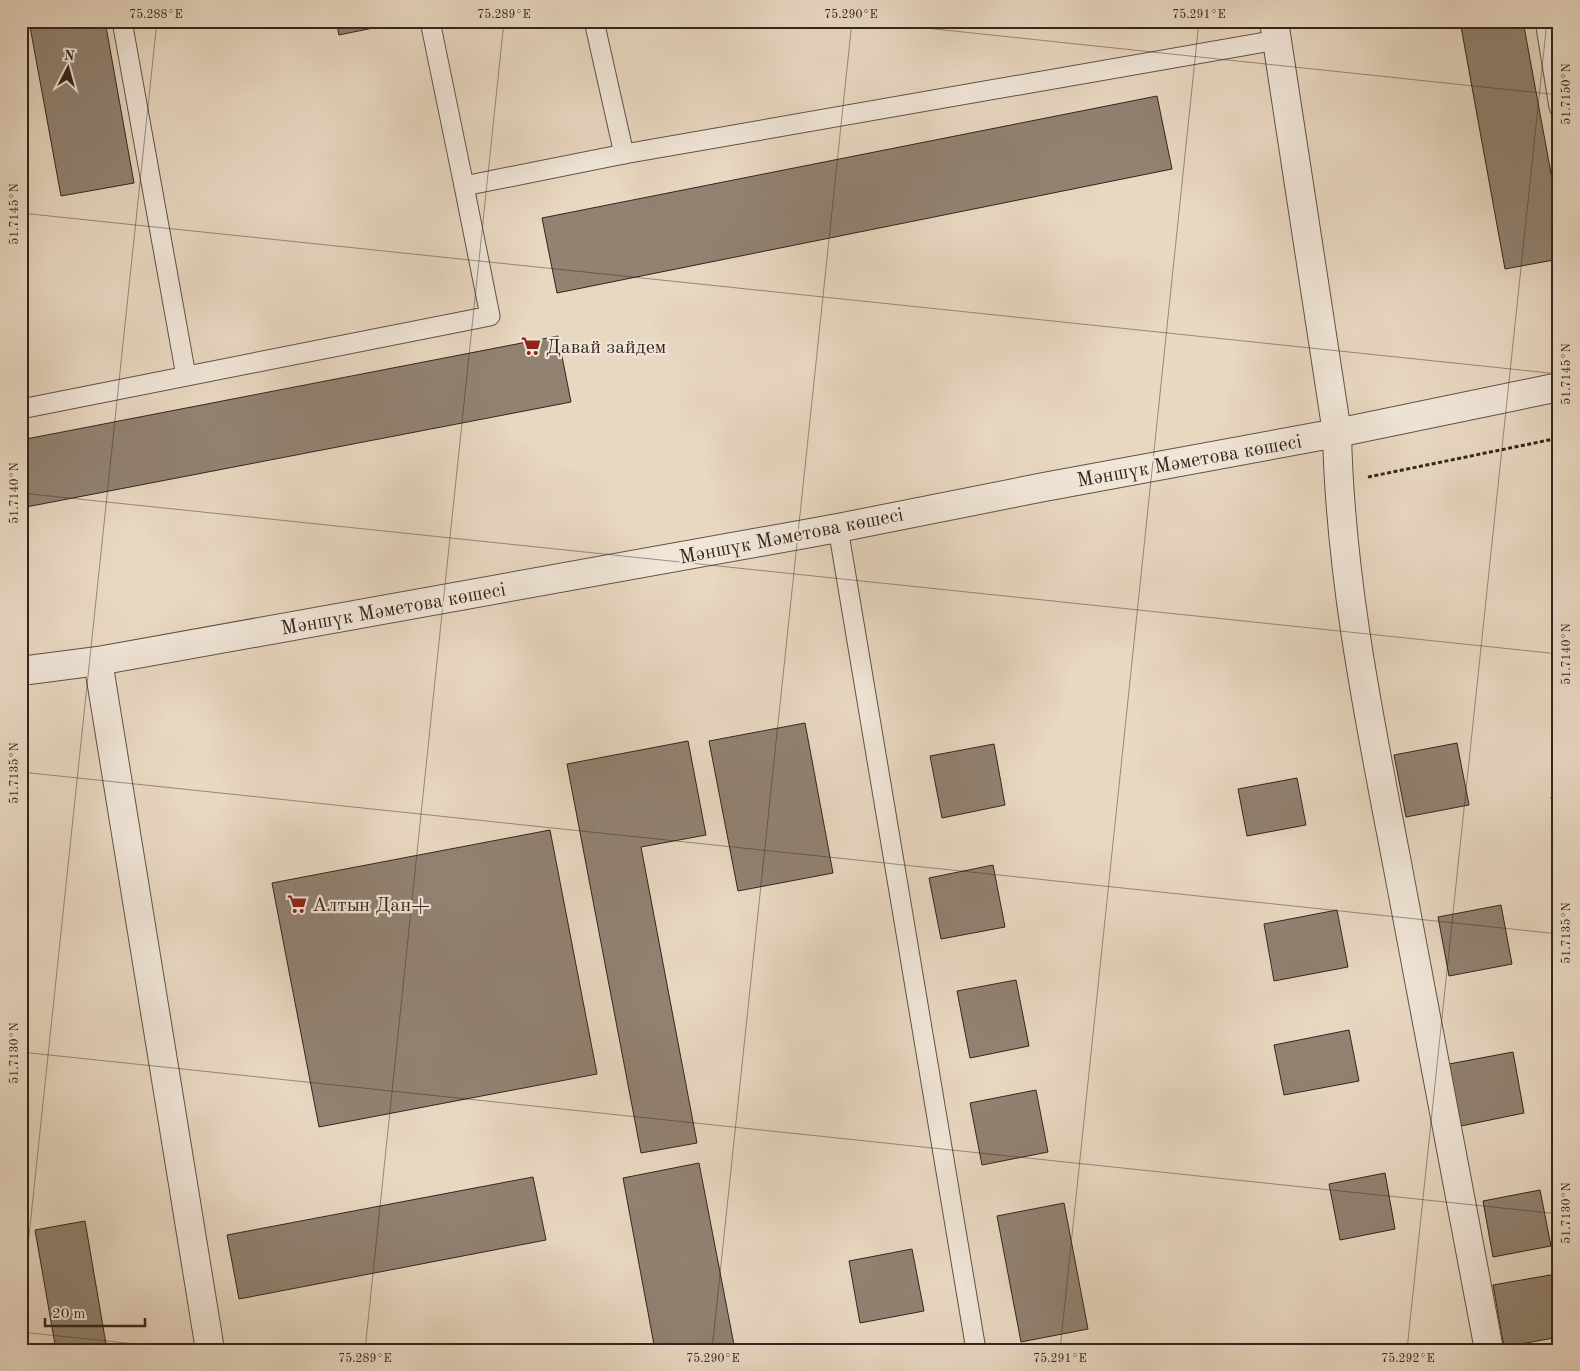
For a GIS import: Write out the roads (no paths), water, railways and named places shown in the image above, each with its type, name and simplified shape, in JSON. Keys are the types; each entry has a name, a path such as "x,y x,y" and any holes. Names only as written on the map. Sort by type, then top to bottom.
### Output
{"street":[{"path":"1275,31 1337,433 1338,483 1347,575 1370,720 1489,1350"},
{"name":"Мәншүк Мәметова көшесі","path":"21,671 98,661 838,528 1054,485 1337,433 1559,387"},
{"path":"98,661 210,1350"}],"lane":[{"path":"122,21 186,376"},
{"path":"21,409 490,316 430,21"},
{"path":"594,21 624,154"},
{"path":"1545,21 1559,107"},
{"path":"464,186 1275,31"},
{"path":"838,528 976,1350"}],"place":[{"name":"Давай зайдем","path":"531,346"},
{"name":"Алтын Дан+","path":"297,904"}]}
